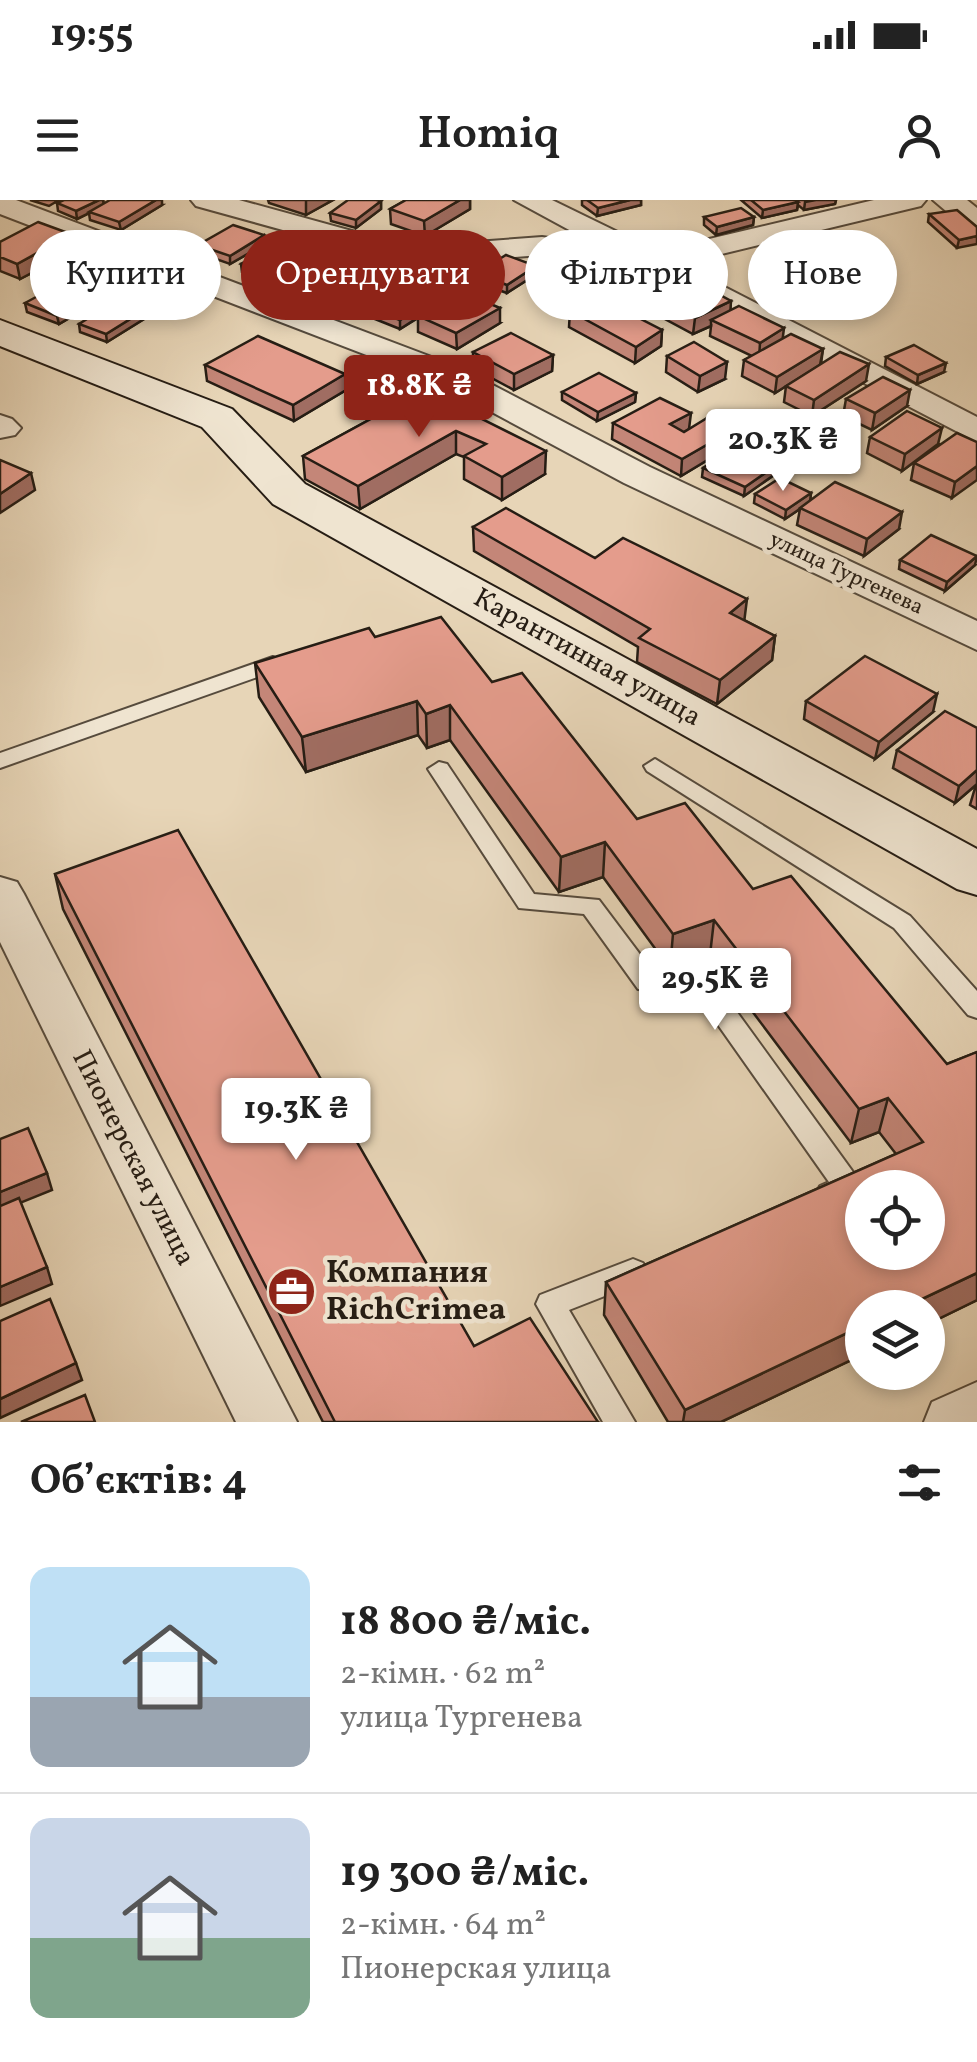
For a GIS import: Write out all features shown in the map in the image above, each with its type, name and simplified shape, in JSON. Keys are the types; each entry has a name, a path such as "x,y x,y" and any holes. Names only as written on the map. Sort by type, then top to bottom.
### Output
{"main road":[{"name":"Карантинная улица","path":"0,332 216,418 289,494 977,874"}],"street":[{"path":"206,200 248,215 390,251 436,254 525,247"},
{"path":"529,200 590,230"},
{"path":"728,243 911,200"},
{"path":"948,200 977,222"},
{"name":"улица Тургенева","path":"0,204 446,374 638,475 977,637"},
{"path":"728,300 977,431"},
{"name":"Пионерская улица","path":"0,894 267,1422"},
{"path":"954,1422 977,1410"}],"lane":[{"path":"0,761 273,664"},
{"path":"656,766 902,922 977,1008"},
{"path":"439,768 527,902 592,906 647,982 704,986 848,1188 813,1201"},
{"path":"620,1422 550,1304 655,1263"}],"building":[{"path":"99,200 76,211 57,203"},
{"path":"110,200 156,200 119,222 89,212"},
{"path":"348,200 381,201 356,220 330,213"},
{"path":"406,200 460,200 424,221 390,209"},
{"path":"587,200 630,200 598,208"},
{"path":"751,200 795,200 798,202 763,210"},
{"path":"741,208 754,217 717,227 704,217"},
{"path":"957,210 977,227 977,236 959,240 929,214"},
{"path":"38,222 60,230 30,230 30,257 17,264 0,257 0,242"},
{"path":"233,225 248,230 241,230 241,249 230,256 221,253 221,232"},
{"path":"505,256 525,262 525,273 507,285 505,284"},
{"path":"739,306 748,310 748,320 768,320 784,328 760,343 711,320 728,320 728,312"},
{"path":"85,320 129,320 106,334 79,324"},
{"path":"427,320 479,320 456,333"},
{"path":"586,320 643,320 662,330 636,347"},
{"path":"511,333 553,355 514,374 473,352"},
{"path":"791,334 823,349 777,377 744,360"},
{"path":"258,336 345,374 293,405 205,365"},
{"path":"694,342 727,362 700,376 667,356"},
{"path":"914,345 946,363 918,375 886,357"},
{"path":"840,352 869,364 814,400 786,386"},
{"path":"599,373 636,393 598,412 562,392"},
{"path":"883,377 910,390 875,413 846,399"},
{"path":"424,390 546,451 502,477 464,456 486,444 456,431 358,486 303,456"},
{"path":"660,398 691,413 670,424 684,432 712,415 736,428 682,459 613,423"},
{"path":"907,411 942,428 905,454 870,437"},
{"path":"957,433 977,442 977,466 955,482 914,463"},
{"path":"733,447 775,466 745,487 703,468"},
{"path":"0,460 31,473 0,494"},
{"path":"780,478 811,493 786,510 755,494"},
{"path":"835,482 902,512 867,539 800,508"},
{"path":"506,508 595,558 623,538 747,599 730,613 775,636 720,680 639,638 650,629 473,527"},
{"path":"931,535 977,556 947,582 900,560"},
{"path":"441,617 492,682 522,673 637,819 685,803 753,889 791,876 947,1064 977,1052 977,1273 941,1290 845,1290 845,1334 685,1410 606,1282 845,1176 845,1270 945,1270 945,1170 860,1170 923,1142 888,1098 859,1109 714,920 673,934 605,842 561,857 450,705 426,714 417,701 302,737 255,663 369,628 375,637"},
{"path":"865,656 937,694 879,742 806,701"},
{"path":"945,711 977,728 977,770 959,786 897,750"},
{"path":"178,830 474,1346 530,1318 598,1422 335,1422 55,874"},
{"path":"28,1128 47,1173 0,1192 0,1139"},
{"path":"19,1198 47,1267 0,1287 0,1206"},
{"path":"50,1299 76,1363 0,1399 0,1321"},
{"path":"85,1395 95,1422 21,1422"}],"place":[{"name":"Компания RichCrimea","path":"291,1292"}]}
